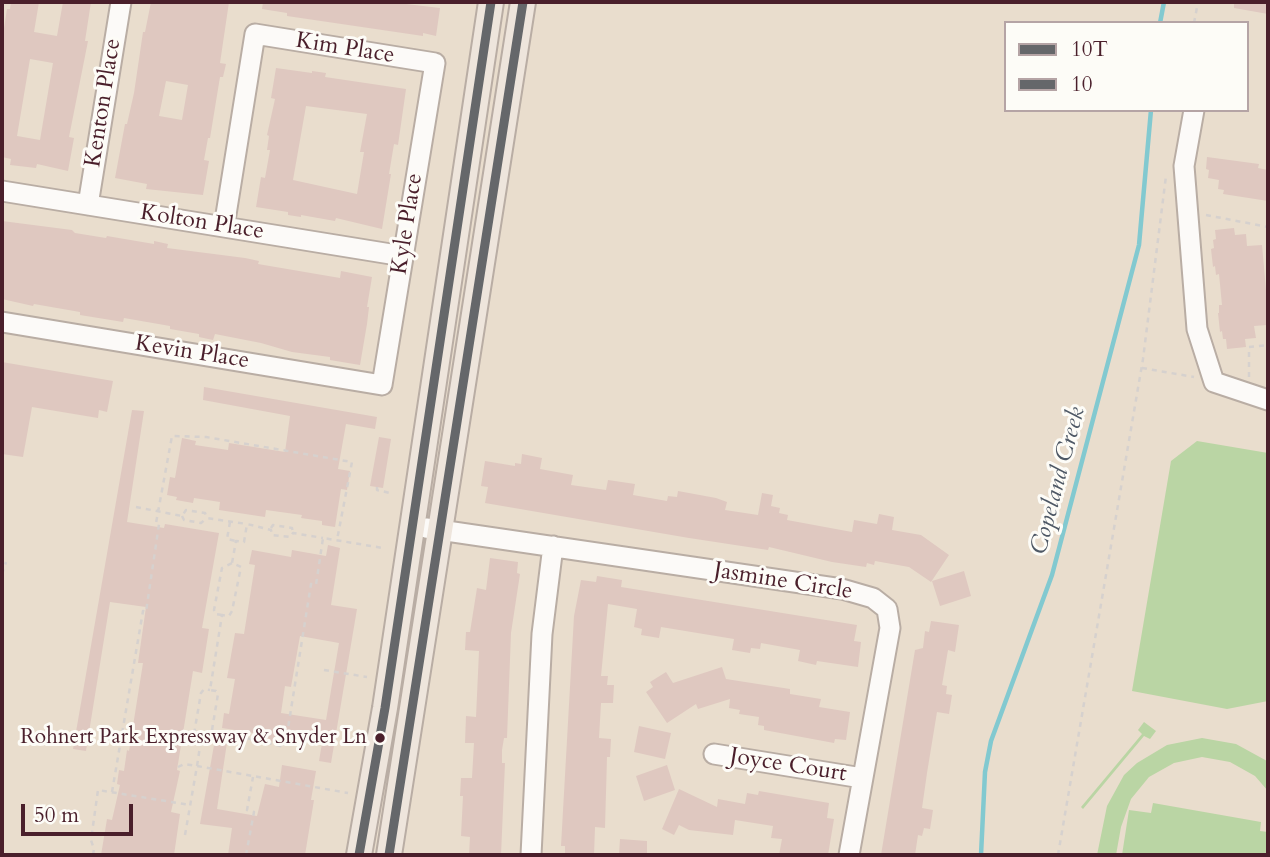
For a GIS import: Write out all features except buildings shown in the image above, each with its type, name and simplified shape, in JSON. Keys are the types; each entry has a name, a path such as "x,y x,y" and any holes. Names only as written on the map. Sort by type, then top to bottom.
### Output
{"main road":[{"path":"359,855 385,708 491,2"},
{"path":"389,855 433,529 523,2"}],"street":[{"name":"Kenton Place","path":"88,205 121,2"},
{"name":"Kim Place","path":"223,227 255,34 435,64"},
{"name":"Kyle Place","path":"382,385 435,64"},
{"path":"1194,112 1184,166 1198,329 1214,382 1268,400"},
{"name":"Kolton Place","path":"2,191 403,256"},
{"name":"Kevin Place","path":"2,322 382,385"},
{"name":"Jasmine Circle","path":"433,529 842,589 873,598 887,608 890,628 849,855"},
{"path":"531,855 542,634 553,546"},
{"name":"Joyce Court","path":"714,754 862,778"}],"path":[{"path":"1194,21 1198,2"},
{"path":"1058,855 1141,368 1167,169"},
{"path":"1188,214 1268,227"},
{"path":"1248,393 1251,358 1249,347 1268,345"},
{"path":"1141,368 1214,382"},
{"path":"112,792 143,611 146,612 159,524 156,523 172,436 206,437 352,462 337,540"},
{"path":"377,487 377,490 390,493"},
{"path":"136,507 182,516 184,520 201,523 207,518 271,530"},
{"path":"182,516 186,510 205,513 207,518"},
{"path":"230,522 227,539 244,542 247,524"},
{"path":"273,525 292,528 293,533 290,537 272,535 271,530 273,525"},
{"path":"293,533 383,548"},
{"path":"212,730 285,747 311,584 316,584 323,538"},
{"path":"232,563 236,541"},
{"path":"2,574 6,562"},
{"path":"232,563 241,567 232,611 229,616 215,614 222,568 232,563"},
{"path":"211,690 222,615"},
{"path":"324,670 367,677"},
{"path":"205,689 218,694 212,730 209,739 195,738 201,692 205,689"},
{"path":"185,835 201,740"},
{"path":"178,767 184,764 348,793"},
{"path":"246,855 254,811 247,810 253,777"},
{"path":"93,855 91,840 98,790 190,806"}],"green space":[{"path":"1197,441 1268,453 1268,701 1227,709 1132,691 1171,461"},
{"path":"1144,722 1156,731 1150,739 1144,736 1083,809 1081,807 1142,734 1138,730"},
{"path":"1202,738 1236,744 1267,761 1268,791 1255,776 1230,762 1202,757 1174,763 1149,777 1131,799 1121,827 1116,855 1097,855 1107,806 1124,775 1137,763 1167,745"},
{"path":"1153,803 1261,822 1260,831 1268,832 1268,855 1122,855 1129,810 1151,813"}],"waterway":[{"name":"Copeland Creek","path":"1160,21 1164,2"},
{"name":"Copeland Creek","path":"981,855 985,772 991,741 1052,575 1139,245 1151,112"}],"transit line":[{"name":"10","path":"359,855 385,708 491,2"},
{"name":"10T","path":"389,855 523,2"}],"place":[{"name":"Rohnert Park Expressway & Snyder Ln","path":"380,738"}]}
